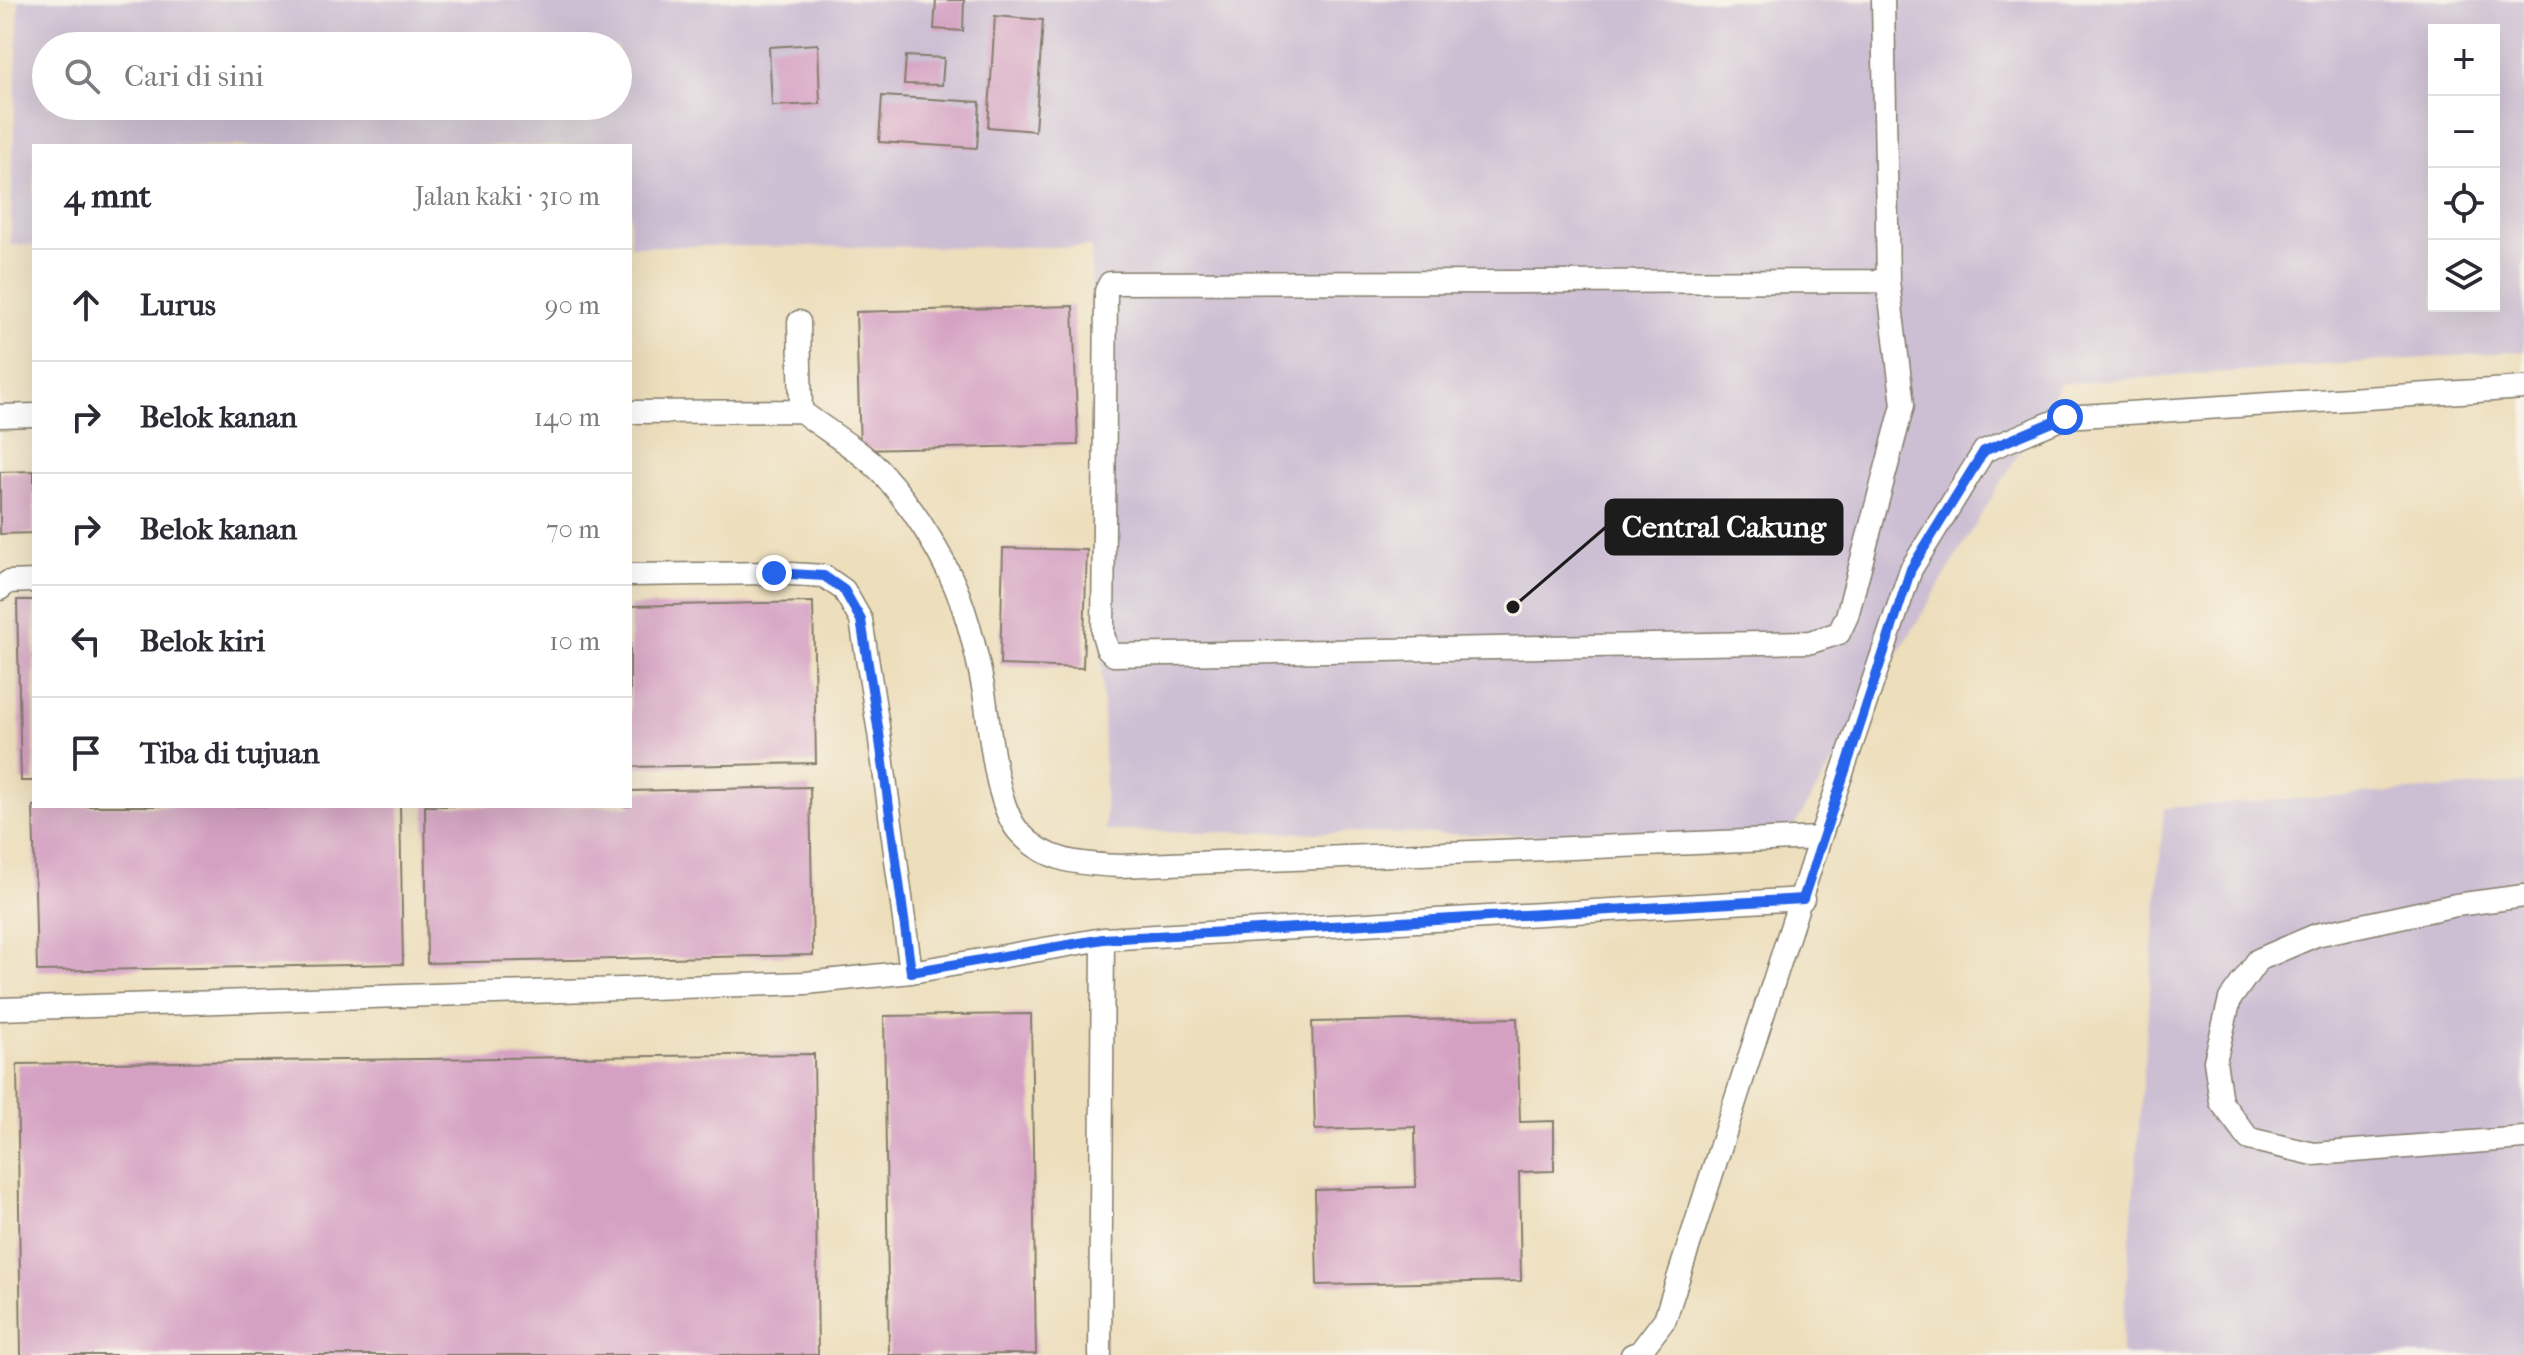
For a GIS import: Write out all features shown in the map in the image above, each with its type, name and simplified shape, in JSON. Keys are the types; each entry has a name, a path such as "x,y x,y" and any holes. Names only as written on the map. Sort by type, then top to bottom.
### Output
{"lane":[{"path":"1883,0 1888,281 1903,405 1847,616 1839,633 1811,642 1114,655 1107,648 1103,634 1103,587 1106,291 1110,283 1888,281"},
{"path":"799,322 801,411"},
{"path":"1632,1355 1640,1352 1665,1319 1803,899 1820,838 1911,569 1984,451 2065,417 2524,388"},
{"path":"632,412 801,411 882,472 922,525 952,578 983,687 999,789 1017,831 1039,849 1071,863 1120,866 1820,838"},
{"path":"0,416 32,415"},
{"path":"632,575 774,573 824,576 844,590 861,620 911,972"},
{"path":"0,589 8,582 32,581"},
{"path":"2524,896 2456,905 2316,935 2258,960 2230,999 2215,1061 2221,1102 2249,1139 2314,1154 2524,1138"},
{"path":"0,1009 806,983 911,972 1103,939 1803,899"},
{"path":"1100,1355 1103,939"}],"shaded area":[{"path":"19,0 2524,0 2524,351 2060,384 1788,837 1106,831 1091,247 632,246 632,144 32,144 32,245 10,245"},
{"path":"2524,783 2524,1355 2121,1355 2164,808"}],"building":[{"path":"936,0 964,0 963,31 934,29"},
{"path":"995,16 1043,20 1035,131 988,127"},
{"path":"818,44 820,104 772,106 769,47"},
{"path":"906,56 944,58 942,85 904,84"},
{"path":"882,96 980,102 977,148 879,142"},
{"path":"1073,306 1078,445 860,450 856,312"},
{"path":"32,471 32,533 0,534 0,472"},
{"path":"1003,548 1087,550 1083,668 1000,665"},
{"path":"17,600 32,600 32,781 21,781"},
{"path":"813,602 816,763 632,767 632,606"},
{"path":"810,787 813,955 427,963 425,808 632,808 632,791"},
{"path":"33,808 400,808 403,964 37,971"},
{"path":"1031,1014 1036,1354 889,1355 884,1016"},
{"path":"1517,1018 1520,1122 1554,1121 1554,1171 1519,1172 1521,1281 1317,1285 1315,1190 1416,1187 1415,1127 1315,1130 1312,1022"},
{"path":"814,1054 818,1355 21,1355 17,1064"}],"place":[{"name":"Central Cakung","path":"1513,607"}],"route":[{"path":"774,573 824,576 844,590 861,620 911,972 1103,939 1803,899 1820,838 1911,569 1984,451 2065,417"}]}
